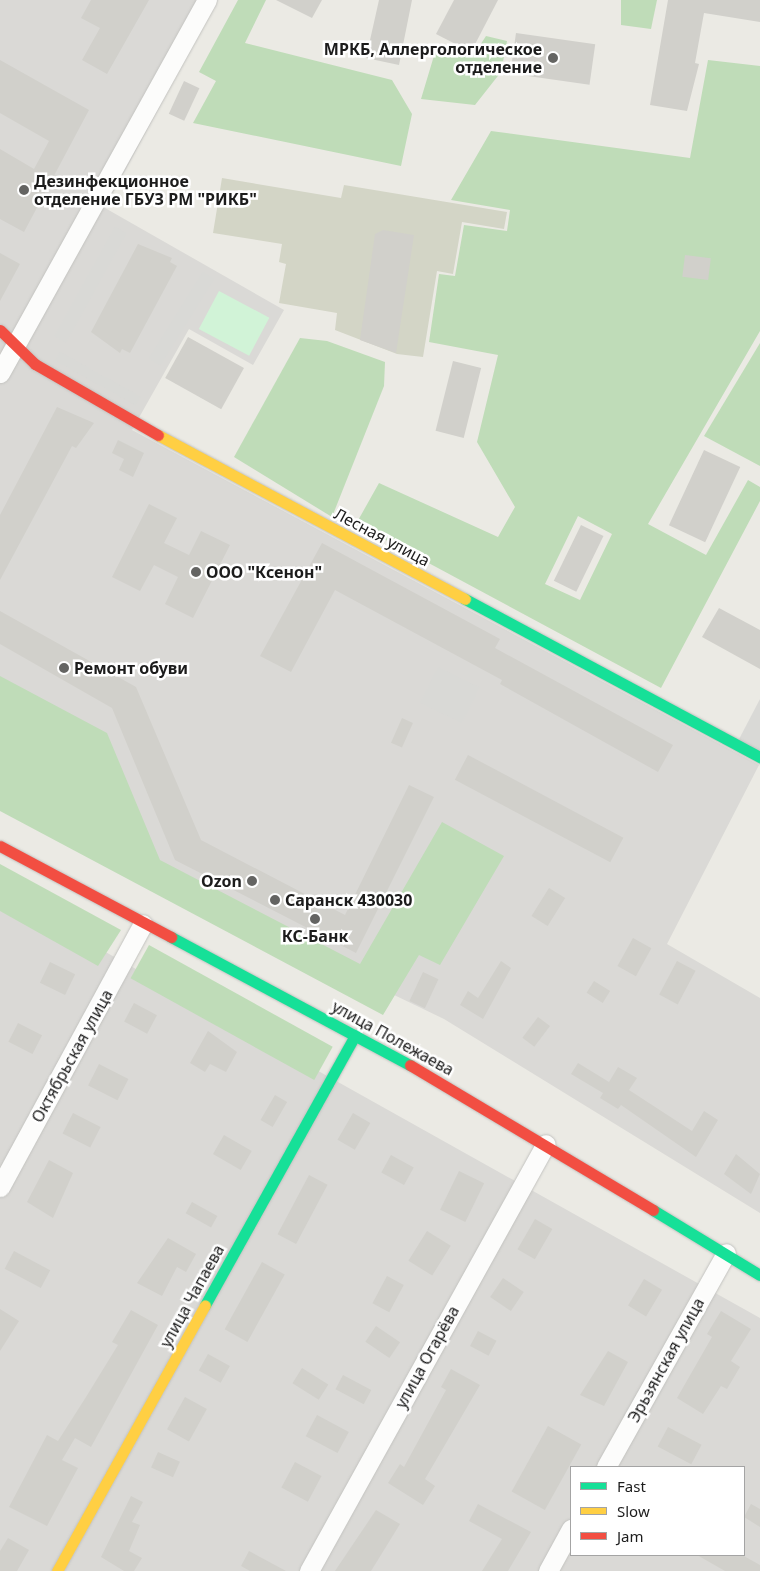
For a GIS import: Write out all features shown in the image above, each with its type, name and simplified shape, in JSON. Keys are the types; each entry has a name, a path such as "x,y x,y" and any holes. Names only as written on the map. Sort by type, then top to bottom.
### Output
{"street":[{"path":"0,374 207,0"},
{"name":"Лесная улица","path":"0,330 35,364 125,417 760,757"},
{"name":"улица Полежаева","path":"0,846 143,924 355,1035 546,1144 760,1275"},
{"name":"Октябрьская улица","path":"0,1187 143,924"},
{"name":"улица Чапаева","path":"57,1571 355,1035"},
{"name":"улица Огарёва","path":"309,1571 546,1144"},
{"name":"Эрьзянская улица","path":"607,1466 726,1253"},
{"path":"548,1571 570,1531"}],"shaded area":[{"path":"0,0 217,0 105,208 284,310 253,365 189,329 132,430 759,765 667,944 760,998 760,1213 444,1019 0,805"},
{"path":"222,178 341,198 344,185 507,212 504,229 462,222 453,274 437,271 423,357 397,354 335,330 337,313 279,303 286,264 279,262 282,244 213,233"},
{"path":"115,227 126,233 66,343 54,336"},
{"path":"203,272 214,279 160,365 149,359"},
{"path":"60,352 140,397 136,405 55,361"},
{"path":"438,667 479,687 462,723 420,703"},
{"path":"760,699 760,757 737,743"},
{"path":"0,893 760,1318 760,1571 0,1571"}],"green space":[{"path":"238,0 266,0 245,43 392,80 412,114 401,166 193,123 216,81 199,72"},
{"path":"621,0 657,0 651,29 621,25"},
{"path":"486,36 507,41 501,72 475,105 421,99 436,49 473,56"},
{"path":"708,60 760,66 760,331 648,524 706,555 748,480 760,487 760,501 661,688 356,524 379,483 498,537 515,507 477,442 498,355 429,342 439,274 455,276 464,225 507,231 510,210 451,200 491,131 690,158","holes":["578,516 612,534 580,600 545,584"]},
{"path":"219,291 269,318 249,356 199,329"},
{"path":"300,338 327,341 385,362 384,386 332,517 234,457"},
{"path":"760,343 760,466 704,436"},
{"path":"0,676 107,733 160,860 360,964 442,822 504,856 440,965 419,955 383,1015 0,811"},
{"path":"0,864 121,930 98,966 0,911"},
{"path":"149,945 333,1047 314,1080 131,978"}],"building":[{"path":"91,0 149,0 107,74 82,60 100,28 81,18"},
{"path":"276,0 322,0 312,18"},
{"path":"379,0 412,0 399,65 366,58"},
{"path":"454,0 498,0 471,52 436,34"},
{"path":"668,0 760,0 760,22 704,13 695,63 699,64 687,111 650,105"},
{"path":"516,33 595,44 590,85 510,74"},
{"path":"0,60 89,110 24,232 0,219 0,149 34,169 49,141 0,113"},
{"path":"184,81 199,88 184,121 169,114"},
{"path":"383,230 414,235 396,353 360,340 375,234"},
{"path":"138,244 172,258 170,262 177,266 130,353 122,349 120,353 91,332"},
{"path":"0,253 20,264 0,301"},
{"path":"685,255 711,258 708,280 682,277"},
{"path":"188,337 244,368 221,409 165,378"},
{"path":"453,361 481,368 464,438 436,431"},
{"path":"57,407 94,423 76,448 72,446 0,580 0,515"},
{"path":"118,440 144,453 133,477 119,470 124,459 112,453"},
{"path":"704,450 740,467 705,542 669,525"},
{"path":"149,504 177,518 164,543 189,555 201,531 230,545 193,618 165,604 178,577 154,565 140,591 112,577"},
{"path":"581,525 603,536 576,592 554,581"},
{"path":"322,543 500,639 495,648 673,745 658,772 500,684 502,680 335,590 291,672 260,656"},
{"path":"719,608 760,630 760,669 702,637"},
{"path":"0,611 136,687 201,840 345,915 409,785 434,797 356,953 175,860 112,708 0,644"},
{"path":"402,718 413,723 402,748 391,743"},
{"path":"468,755 623,838 610,862 455,780"},
{"path":"549,888 565,898 548,926 532,916"},
{"path":"633,938 651,948 636,976 617,966"},
{"path":"501,961 511,968 483,1019 460,1005 468,991 478,998"},
{"path":"677,961 696,971 678,1004 659,995"},
{"path":"50,962 75,974 65,995 40,983"},
{"path":"423,972 438,979 425,1008 409,1001"},
{"path":"594,981 610,991 603,1003 587,993"},
{"path":"134,1003 157,1015 147,1034 124,1022"},
{"path":"538,1017 550,1026 534,1047 522,1038"},
{"path":"18,1023 42,1035 33,1054 8,1042"},
{"path":"208,1031 237,1052 226,1072 210,1064 205,1072 190,1063"},
{"path":"578,1063 609,1082 618,1067 637,1078 629,1090 692,1131 704,1111 718,1120 696,1157 621,1105 618,1109 600,1098 603,1093 571,1074"},
{"path":"99,1064 128,1079 118,1100 88,1085"},
{"path":"275,1095 287,1102 273,1127 260,1120"},
{"path":"73,1113 101,1127 90,1148 63,1133"},
{"path":"353,1113 370,1123 355,1150 338,1140"},
{"path":"224,1135 252,1151 241,1170 213,1154"},
{"path":"736,1154 760,1174 751,1194 724,1174"},
{"path":"391,1155 414,1168 404,1185 381,1172"},
{"path":"49,1160 73,1173 53,1218 27,1202"},
{"path":"459,1171 484,1183 465,1222 440,1210"},
{"path":"309,1175 328,1185 296,1244 278,1234"},
{"path":"192,1202 217,1216 211,1227 186,1213"},
{"path":"535,1219 552,1229 535,1259 518,1249"},
{"path":"427,1231 451,1246 432,1276 408,1261"},
{"path":"168,1238 196,1254 186,1272 177,1267 162,1296 137,1283"},
{"path":"14,1251 50,1270 41,1288 5,1269"},
{"path":"262,1262 285,1275 247,1342 225,1329"},
{"path":"387,1276 404,1285 389,1312 372,1303"},
{"path":"503,1278 524,1292 511,1311 490,1297"},
{"path":"644,1279 662,1290 646,1316 628,1306"},
{"path":"0,1309 19,1321 0,1351"},
{"path":"131,1310 158,1325 91,1447 75,1438 62,1460 78,1468 47,1526 9,1507 47,1435 58,1441 86,1397 118,1345 112,1342"},
{"path":"721,1311 751,1329 731,1361 740,1367 727,1389 721,1386 703,1414 677,1398 712,1337 707,1334"},
{"path":"376,1326 400,1342 389,1358 365,1342"},
{"path":"478,1331 497,1341 489,1356 470,1346"},
{"path":"608,1351 628,1362 604,1406 580,1395"},
{"path":"208,1354 230,1366 221,1383 199,1371"},
{"path":"302,1368 328,1384 319,1400 292,1383"},
{"path":"451,1369 480,1385 425,1479 435,1486 423,1505 388,1483 400,1464 404,1467 446,1390 441,1387"},
{"path":"343,1375 371,1390 364,1404 335,1389"},
{"path":"185,1397 207,1409 189,1441 167,1429"},
{"path":"317,1415 349,1432 338,1453 306,1436"},
{"path":"548,1426 581,1444 545,1510 512,1492"},
{"path":"668,1427 702,1445 691,1464 658,1446"},
{"path":"158,1452 180,1462 173,1477 151,1468"},
{"path":"295,1462 321,1476 308,1502 281,1488"},
{"path":"131,1496 143,1502 132,1522 140,1525 129,1551 142,1558 134,1571 124,1571 101,1557"},
{"path":"478,1504 531,1532 508,1571 482,1571 502,1539 469,1521"},
{"path":"751,1504 760,1509 760,1527 745,1518"},
{"path":"376,1510 400,1524 371,1571 335,1571"},
{"path":"8,1538 29,1550 17,1571 0,1571 0,1551"},
{"path":"249,1551 286,1571 250,1571 241,1566"},
{"path":"699,1556 744,1556 760,1565 760,1571 725,1571"}],"traffic: fast":[{"path":"465,599 760,757"},
{"path":"171,937 410,1065"},
{"path":"205,1305 355,1035"},
{"path":"653,1210 760,1275"}],"traffic: slow":[{"path":"158,435 465,599"},
{"path":"57,1571 205,1305"}],"traffic: jam":[{"path":"0,330 35,364 158,435"},
{"path":"0,846 171,937"},
{"path":"410,1065 653,1210"}],"place":[{"name":"МРКБ, Аллергологическое отделение","path":"553,58"},
{"name":"Дезинфекционное отделение ГБУЗ РМ \"РИКБ\"","path":"24,190"},
{"name":"ООО \"Ксенон\"","path":"196,572"},
{"name":"Ремонт обуви","path":"64,668"},
{"name":"Ozon","path":"252,881"},
{"name":"Саранск 430030","path":"275,900"},
{"name":"КС-Банк","path":"315,919"}]}
